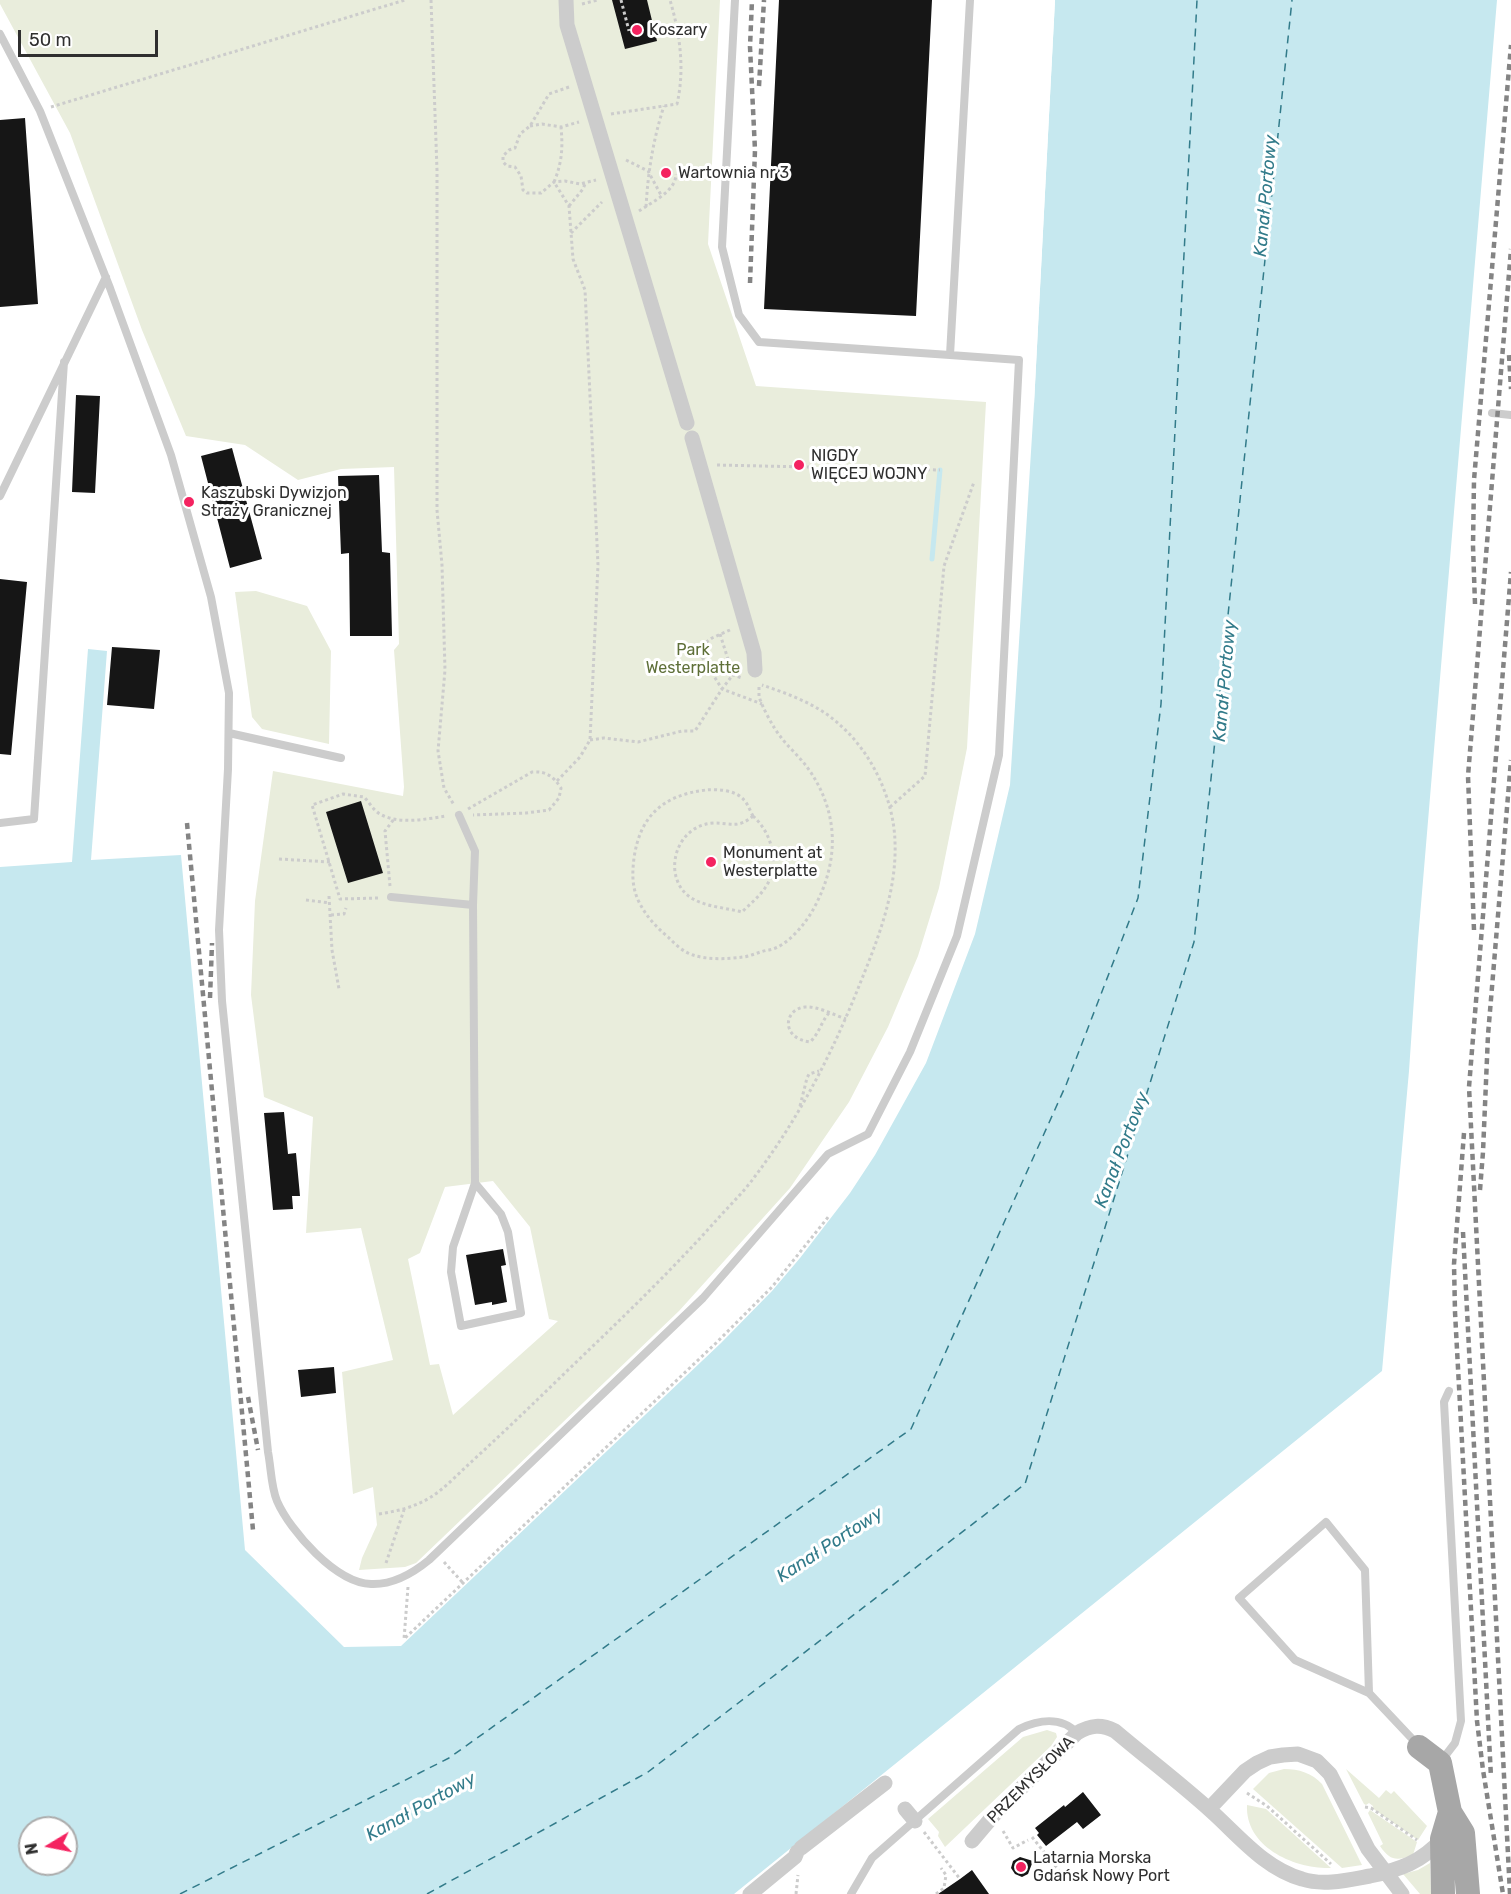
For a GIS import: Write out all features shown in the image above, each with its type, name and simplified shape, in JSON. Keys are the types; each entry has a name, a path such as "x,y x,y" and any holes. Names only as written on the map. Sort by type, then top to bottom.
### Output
{"main road":[{"path":"1419,1747 1440,1763"},
{"name":"PRZEMYSŁOWA","path":"1440,1763 1450,1812 1463,1833 1468,1894"},
{"name":"PRZEMYSŁOWA","path":"1443,1894 1442,1839 1450,1812"}],"street":[{"path":"573,2 567,25 690,430 746,624 754,653 754,678"},
{"name":"PRZEMYSŁOWA","path":"972,1841 994,1815 1077,1733 1095,1726 1115,1731 1209,1809 1267,1863 1303,1880 1319,1882 1344,1880 1385,1873 1420,1860 1442,1839"},
{"path":"1209,1809 1245,1772 1270,1757 1298,1754 1317,1761 1330,1774 1368,1849 1402,1894"},
{"path":"750,1894 795,1857 799,1850 885,1783"},
{"path":"905,1809 915,1821"}],"lane":[{"path":"0,34 40,111 106,278 171,455 211,597 229,693 228,768 219,930 222,1000 268,1452 276,1499 287,1520 317,1556 356,1581 369,1584 383,1583 409,1575 436,1554 703,1298 828,1154 868,1134 910,1052 957,936 999,755 1019,360 759,342 739,315 722,247 735,0"},
{"path":"950,355 970,0"},
{"path":"0,496 106,278"},
{"path":"0,824 34,819 64,362"},
{"path":"1492,413 1511,415"},
{"path":"229,733 341,758"},
{"path":"459,815 475,851 473,905 475,1184 453,1247 451,1272 461,1326 522,1313 508,1232 501,1214 475,1184"},
{"path":"392,897 473,905"},
{"path":"1440,1763 1455,1743 1461,1721 1444,1402 1449,1391"},
{"path":"1369,1693 1365,1570 1326,1522 1239,1598 1295,1660 1369,1693 1419,1747"},
{"path":"851,1894 872,1858 1019,1729 1043,1721 1061,1722 1072,1726 1077,1733"}],"path":[{"path":"40,111 405,0"},
{"path":"431,0 436,170 437,510 442,565 445,670 438,751 444,788 459,815"},
{"path":"573,2 598,0"},
{"path":"621,0 629,32"},
{"path":"595,117 677,104 682,84 679,38 670,0"},
{"path":"561,127 563,150 555,182 541,193 527,194 523,190 521,176 515,167 507,166 503,162 503,156 515,148 520,134 530,126 549,94 559,89 585,83"},
{"path":"646,207 648,171 654,136 664,106"},
{"path":"530,126 542,124 561,127 575,123"},
{"path":"603,143 632,165 648,171 660,195"},
{"path":"625,220 673,186 676,174"},
{"path":"555,182 569,206 573,259 585,290 598,566 590,740 580,757 556,781"},
{"path":"555,182 587,182 569,206"},
{"path":"571,232 616,188"},
{"path":"700,466 940,470"},
{"path":"890,807 925,776 944,566 974,482"},
{"path":"746,624 712,638 697,650 722,688 763,704"},
{"path":"720,634 733,675"},
{"path":"590,740 604,738 638,742 682,731 695,731 722,688 738,668"},
{"path":"379,1515 404,1510 432,1496 492,1443 673,1269 752,1181 790,1128 846,1019 879,935 892,879 895,842 890,807 877,776 860,746 840,724 813,706 754,678 733,675"},
{"path":"753,816 745,823 730,826 714,823 701,826 689,833 680,844 675,858 676,878 693,900 706,906 742,912 769,881 773,855 769,837 753,816 744,799 734,793 716,789 698,791 674,798 659,807 647,819 637,840 632,869 633,884 639,902 653,924 675,945 692,955 715,958 744,957 772,950 793,936 809,918 823,891 833,856 831,823 821,790 806,766 779,736 759,691"},
{"path":"394,819 386,831 392,897 340,899 312,805 343,794 364,797 379,814 394,819 416,820 459,815 526,813 549,810 559,798 561,788 554,778 543,771 532,772 459,815"},
{"path":"279,859 330,862"},
{"path":"329,896 332,950 339,989"},
{"path":"306,900 330,903"},
{"path":"331,915 344,914 346,908"},
{"path":"829,1013 823,1020 816,1037 810,1042 801,1041 792,1036 788,1028 795,1010 805,1007 815,1008 846,1019"},
{"path":"799,1111 809,1074 821,1070"},
{"path":"409,1575 404,1639 731,1328 772,1287 829,1216"},
{"path":"386,1563 404,1510"},
{"path":"436,1554 463,1583"},
{"path":"1251,1795 1267,1806 1332,1865"},
{"path":"1363,1806 1371,1808 1417,1841"},
{"path":"1005,1834 1013,1848 1028,1840"},
{"path":"1032,1837 1064,1877"},
{"path":"929,1838 960,1879"},
{"path":"936,1894 944,1888 946,1875 941,1868"}],"green space":[{"name":"Park Westerplatte","path":"0,0 720,0 708,244 756,386 986,402 967,748 939,888 918,956 888,1027 849,1102 790,1188 679,1311 416,1563 405,1567 359,1570 377,1525 373,1487 353,1494 342,1372 393,1360 361,1228 306,1233 313,1117 264,1097 251,995 255,901 273,771 403,796 394,650 399,644 394,467 341,469 298,480 245,445 186,436 142,330 70,133 0,4","holes":["493,1181 530,1227 549,1319 558,1321 453,1415 439,1364 430,1365 408,1259 420,1253 445,1187"]},
{"path":"256,591 307,606 331,651 329,744 262,729 252,717 235,592"},
{"path":"1047,1730 1056,1733 1057,1737 1051,1746 945,1847 938,1836 939,1832 928,1819 1023,1737"},
{"path":"1284,1769 1305,1772 1322,1784 1362,1865 1342,1868 1253,1789 1269,1773"},
{"path":"1346,1769 1379,1798 1386,1790 1391,1794 1394,1791 1427,1826 1418,1840 1372,1808 1373,1806 1369,1803 1364,1804"},
{"path":"1247,1805 1266,1809 1331,1868 1302,1864 1274,1853 1254,1833"},
{"path":"1370,1810 1417,1842 1413,1855 1394,1858 1387,1855 1380,1846 1383,1844 1368,1813"},
{"path":"1430,1863 1431,1894 1420,1894 1403,1874 1418,1870"}],"water":[{"name":"Kanał Portowy","path":"1055,0 1497,0 1409,1071 1382,1371 734,1894 0,1894 0,867 72,862 88,649 107,651 91,860 181,855 245,1550 344,1647 401,1646 721,1343 772,1291 800,1258 850,1193 875,1155 926,1063 975,934 1010,785 1034,404"}],"pier":[{"path":"1052,0 1055,0 1034,404 1031,404"}],"building":[{"name":"Koszary","path":"612,0 647,0 657,41 625,49"},
{"path":"779,0 932,0 916,316 764,309"},
{"path":"25,118 38,304 0,307 0,120"},
{"path":"76,395 100,396 95,493 72,492"},
{"path":"232,448 262,559 230,568 201,456"},
{"path":"379,475 382,552 390,553 392,636 350,636 349,553 341,554 338,476"},
{"path":"0,579 27,582 11,755 0,754"},
{"path":"112,647 160,650 154,709 107,705"},
{"path":"361,801 383,873 348,883 326,812"},
{"path":"284,1112 288,1154 296,1153 300,1196 292,1196 293,1209 273,1210 264,1113"},
{"path":"503,1249 506,1265 501,1266 507,1302 475,1305 466,1255"},
{"path":"334,1367 336,1393 301,1397 298,1370"},
{"path":"1083,1792 1101,1815 1083,1829 1077,1822 1046,1846 1037,1835 1039,1833 1035,1828"},
{"name":"Latarnia Morska Gdańsk Nowy Port","path":"1020,1857 1033,1861 1028,1874 1022,1877 1015,1874 1011,1868 1013,1861"},
{"path":"972,1870 989,1894 938,1894 960,1879"}],"waterway":[{"path":"932,559 940,470"}],"ferry route":[{"path":"180,1894 449,1758 911,1429 1066,1085 1138,898 1161,704 1197,0"},
{"path":"427,1894 648,1772 1025,1484 1194,942 1292,0"}],"railway":[{"path":"750,283 755,150 750,47 752,0"},
{"path":"759,86 764,0"},
{"path":"1475,604 1474,480 1511,45"},
{"path":"1474,930 1468,776 1511,249"},
{"path":"1509,355 1511,389"},
{"path":"1510,1894 1469,1087 1511,572"},
{"path":"1480,1190 1488,1035 1511,760"},
{"path":"187,823 253,1530"},
{"path":"210,998 212,943"},
{"path":"1464,1133 1454,1264 1455,1312 1477,1721 1503,1894"},
{"path":"1463,1232 1491,1777"},
{"path":"248,1397 258,1450"}],"place":[{"name":"Koszary","path":"637,30"},
{"name":"Wartownia nr 3","path":"666,173"},
{"name":"NIGDY WIĘCEJ WOJNY","path":"799,465"},
{"name":"Kaszubski Dywizjon Straży Granicznej","path":"189,502"},
{"name":"Monument at Westerplatte","path":"711,862"},
{"name":"Latarnia Morska Gdańsk Nowy Port","path":"1021,1867"}]}
